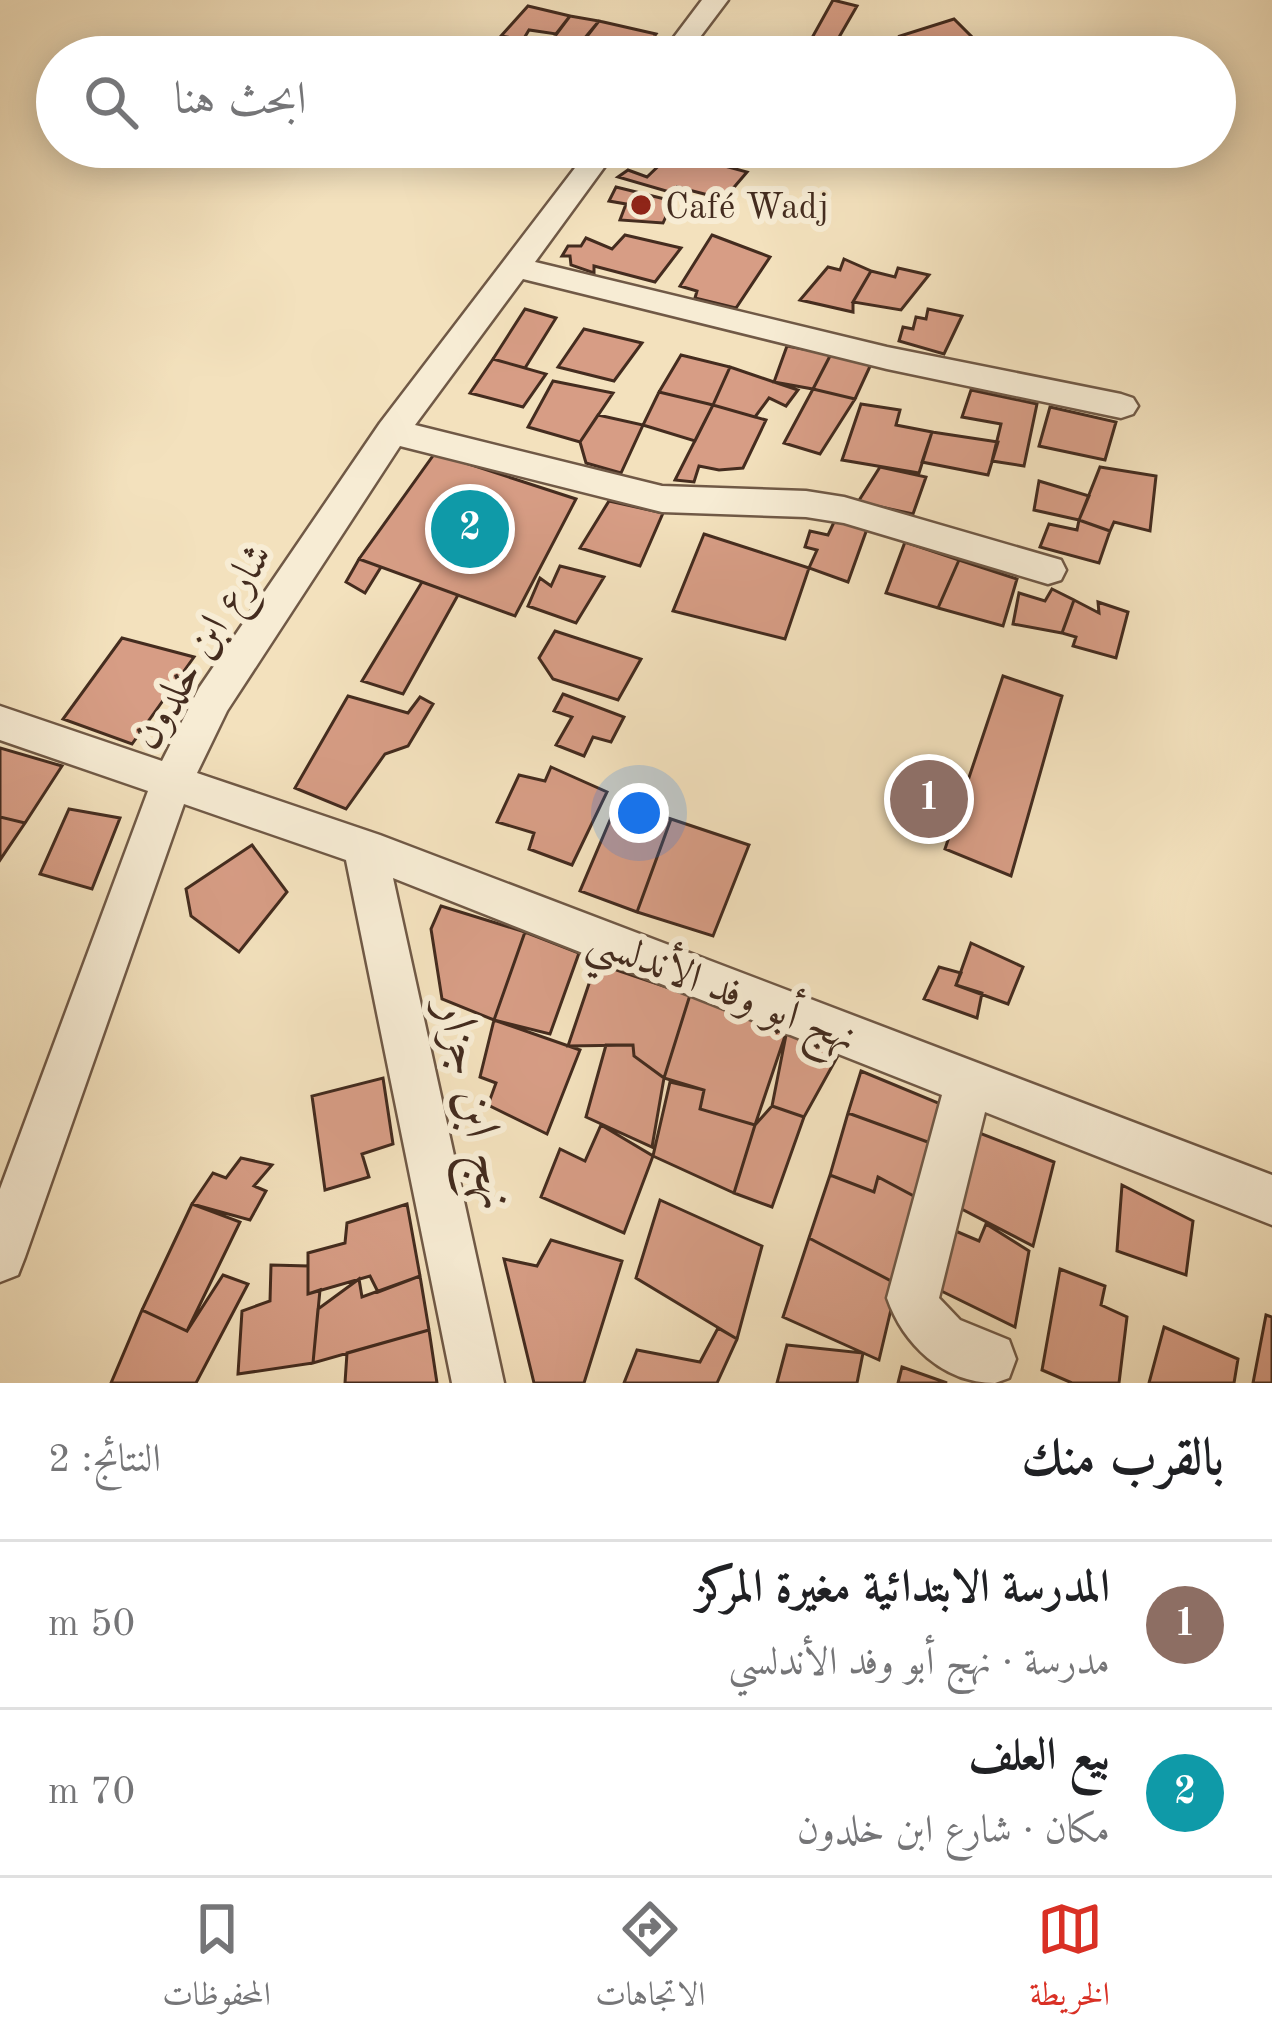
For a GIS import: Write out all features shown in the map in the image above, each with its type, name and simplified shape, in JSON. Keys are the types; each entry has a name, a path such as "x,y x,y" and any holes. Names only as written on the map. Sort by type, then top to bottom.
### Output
{"street":[{"path":"688,36 715,0"},
{"name":"شارع ابن خلدون","path":"0,1257 171,784 213,700 392,432 589,168"},
{"path":"516,267 887,358 1121,406"},
{"path":"392,432 662,499 806,503 1048,570"},
{"name":"نهج أبو وفد الأندلسي","path":"0,723 365,848 1272,1200"},
{"name":"نهج ابن جزار","path":"365,848 478,1383"},
{"path":"969,1082 913,1298 918,1318 931,1334 989,1359"}],"building":[{"path":"833,0 857,6 840,36 813,36"},
{"path":"528,6 570,16 556,34 529,30 525,36 501,36"},
{"path":"570,16 599,21 587,36 555,36"},
{"path":"954,19 971,36 900,36"},
{"path":"599,21 656,34 655,36 586,36"},
{"path":"656,168 747,172 724,199 677,187 673,193 618,177 628,170 647,177"},
{"path":"616,187 673,201 663,223 620,220 626,204 609,201"},
{"path":"625,235 681,248 655,282 594,266 594,273 571,265 570,256 562,256 568,246 581,246 586,238 612,249"},
{"path":"712,235 770,257 736,308 695,298 697,291 680,286"},
{"path":"844,259 871,271 853,302 853,312 800,300 828,267 840,270"},
{"path":"898,268 929,275 901,310 853,302 871,271 895,277"},
{"path":"525,309 556,318 525,368 493,359"},
{"path":"928,309 962,316 944,354 899,341 903,327 913,329 916,317 926,319"},
{"path":"584,329 642,343 614,381 558,367"},
{"path":"787,346 831,354 813,389 774,382"},
{"path":"831,354 872,362 855,399 813,389"},
{"path":"681,355 730,367 713,405 659,392"},
{"path":"493,359 546,374 523,407 470,393"},
{"path":"730,367 798,390 786,406 769,398 755,417 713,405"},
{"path":"553,381 613,393 580,442 528,427"},
{"path":"813,389 855,399 820,454 784,443"},
{"path":"971,390 1037,404 1024,466 992,461 1001,424 962,417"},
{"path":"659,392 713,405 695,441 643,425"},
{"path":"861,404 900,410 896,425 932,432 919,473 842,460"},
{"path":"713,405 766,420 743,468 699,466 694,482 675,480"},
{"path":"1050,407 1116,422 1105,460 1039,446"},
{"path":"598,415 643,425 621,473 586,463 580,442"},
{"path":"932,432 998,442 988,475 922,462"},
{"path":"435,453 576,499 515,616 359,559"},
{"path":"880,467 926,477 913,514 858,502"},
{"path":"1100,467 1156,476 1150,531 1114,522 1110,531 1079,520"},
{"path":"1039,481 1089,496 1079,520 1034,510"},
{"path":"609,501 663,513 640,566 580,548"},
{"path":"835,520 867,529 848,582 809,568 817,550 805,547 810,531 828,535"},
{"path":"1079,520 1110,531 1099,563 1040,547 1049,524 1077,530"},
{"path":"704,534 809,568 785,639 673,611"},
{"path":"905,542 959,560 938,608 886,593"},
{"path":"359,559 381,567 365,593 346,582"},
{"path":"959,560 1017,579 1003,626 938,608"},
{"path":"560,566 604,577 576,623 528,606 540,578 551,586"},
{"path":"422,582 458,595 403,694 362,681"},
{"path":"1052,589 1074,600 1062,633 1013,624 1019,593 1045,601"},
{"path":"1074,600 1099,613 1098,602 1128,612 1116,658 1073,646 1076,637 1062,633"},
{"path":"555,631 641,659 618,700 553,679 539,658"},
{"path":"122,638 194,657 132,744 63,719"},
{"path":"1003,676 1062,696 1011,876 945,849"},
{"path":"563,694 624,717 611,742 593,737 584,756 556,745 572,717 554,711"},
{"path":"348,696 408,713 420,697 433,704 408,746 385,754 346,809 295,788"},
{"path":"0,748 62,766 25,823 0,817"},
{"path":"551,767 607,792 572,865 529,849 534,833 497,822 519,775 545,781"},
{"path":"619,799 671,819 637,912 580,891"},
{"path":"69,809 120,818 92,889 40,874"},
{"path":"0,817 25,823 0,860"},
{"path":"671,819 749,845 713,936 637,912"},
{"path":"252,845 287,892 239,952 191,916 186,889"},
{"path":"441,906 525,932 494,1020 442,999 431,929"},
{"path":"525,932 579,953 550,1034 494,1020"},
{"path":"971,943 1023,967 1008,1004 956,985"},
{"path":"596,963 690,995 664,1078 634,1056 633,1045 568,1046"},
{"path":"939,967 961,973 956,985 982,993 977,1018 924,999"},
{"path":"690,995 787,1030 755,1125 700,1109 704,1090 664,1078"},
{"path":"494,1020 580,1050 547,1134 488,1105 496,1083 480,1077"},
{"path":"787,1030 840,1052 804,1117 772,1106"},
{"path":"606,1045 633,1045 634,1056 664,1078 652,1147 586,1117"},
{"path":"861,1071 948,1107 936,1145 848,1113"},
{"path":"383,1078 393,1144 362,1154 369,1177 325,1190 312,1096"},
{"path":"670,1082 704,1090 700,1109 755,1125 734,1193 653,1156"},
{"path":"772,1106 804,1117 772,1207 734,1193 755,1125"},
{"path":"848,1113 936,1145 925,1202 878,1177 874,1192 830,1175"},
{"path":"601,1125 653,1156 624,1233 541,1197 560,1149 585,1161"},
{"path":"964,1127 1054,1162 1033,1246 950,1203"},
{"path":"241,1158 272,1165 254,1186 266,1191 250,1220 192,1204 213,1173 226,1178"},
{"path":"830,1175 874,1192 878,1177 925,1202 897,1284 809,1238"},
{"path":"1122,1185 1193,1221 1186,1275 1117,1251"},
{"path":"660,1200 762,1246 737,1339 636,1278"},
{"path":"192,1204 240,1222 187,1331 142,1310"},
{"path":"407,1204 420,1276 378,1292 370,1276 308,1294 308,1253 345,1243 347,1223"},
{"path":"939,1224 979,1241 986,1224 1029,1251 1015,1327 927,1284"},
{"path":"809,1238 897,1284 879,1360 783,1317"},
{"path":"551,1240 622,1261 584,1383 534,1383 504,1259 537,1266"},
{"path":"271,1265 308,1266 308,1294 320,1290 313,1363 238,1374 242,1311 270,1301"},
{"path":"1060,1269 1105,1286 1101,1305 1127,1317 1119,1383 1072,1383 1042,1370"},
{"path":"223,1275 248,1284 196,1383 111,1383 142,1310 187,1331"},
{"path":"420,1276 429,1330 313,1363 318,1309 359,1279 362,1297"},
{"path":"1266,1315 1272,1317 1272,1383 1253,1383"},
{"path":"1164,1327 1238,1359 1234,1383 1149,1383"},
{"path":"718,1328 737,1339 717,1383 624,1383 637,1350 700,1362"},
{"path":"429,1330 437,1383 345,1383 347,1353"},
{"path":"787,1345 863,1353 857,1383 777,1383"},
{"path":"902,1367 947,1383 898,1383"}],"place":[{"name":"Café Wadj","path":"641,205"},
{"name":"بيع العلف","path":"470,529"},
{"name":"المدرسة الابتدائية مغيرة المركز","path":"929,799"}]}
